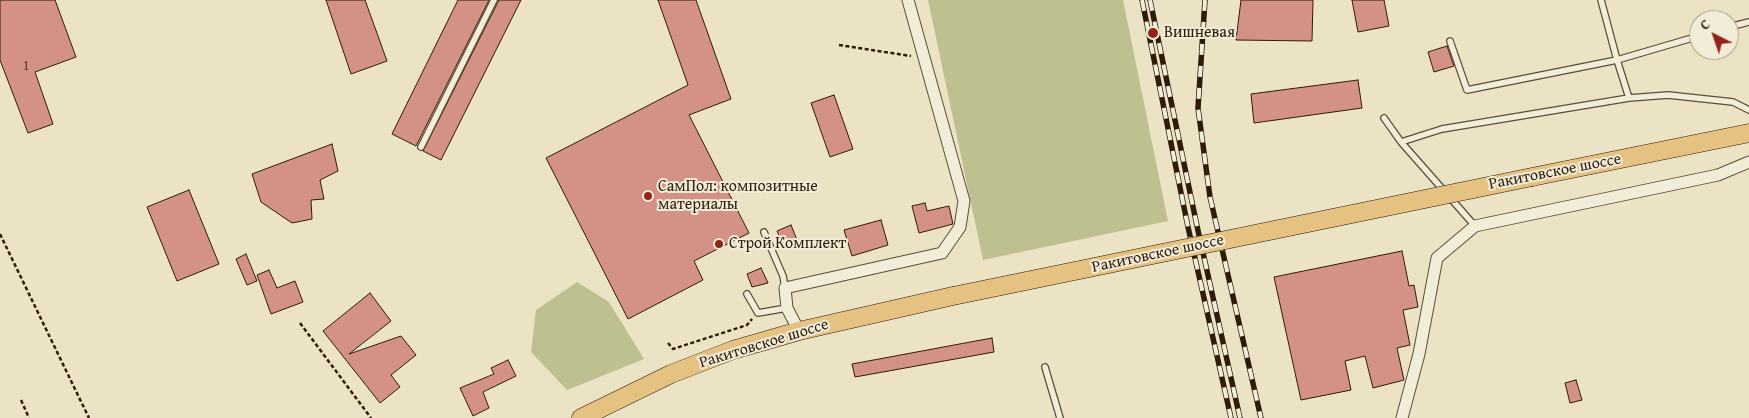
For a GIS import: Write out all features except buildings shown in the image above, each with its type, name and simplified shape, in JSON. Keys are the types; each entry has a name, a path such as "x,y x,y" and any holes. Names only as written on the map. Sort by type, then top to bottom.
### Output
{"main road":[{"name":"Ракитовское шоссе","path":"581,418 671,374 733,350 799,331 953,296 1749,133"}],"street":[{"path":"799,331 787,308 784,288 942,253 960,227 964,202 908,0"},
{"path":"1402,418 1419,354 1438,258 1475,226 1718,174 1749,162"}],"lane":[{"path":"421,147 494,0"},
{"path":"1601,0 1629,98"},
{"path":"1450,41 1467,90 1617,60 1689,39"},
{"path":"1401,142 1442,130 1629,98 1668,94 1733,102 1749,110"},
{"path":"1384,118 1401,142 1475,226"},
{"path":"764,232 783,276 784,288"},
{"path":"747,294 758,313 787,308"},
{"path":"1045,367 1060,418"}],"path":[{"path":"839,45 925,58"},
{"path":"0,234 89,418"},
{"path":"668,343 673,349 747,325 758,313"},
{"path":"300,323 371,418"},
{"path":"21,400 29,418"}],"green space":[{"path":"928,0 1123,0 1168,221 983,260"},
{"path":"577,282 609,302 644,359 567,390 531,352 536,310"}],"railway":[{"path":"1142,0 1188,227 1231,418"},
{"path":"1150,0 1197,226 1240,418"},
{"path":"1205,0 1198,108 1210,197 1261,418"}],"place":[{"name":"Вишневая","path":"1153,33"},
{"name":"СамПол: композитные материалы","path":"648,196"},
{"name":"Строй Комплект","path":"719,244"}]}
